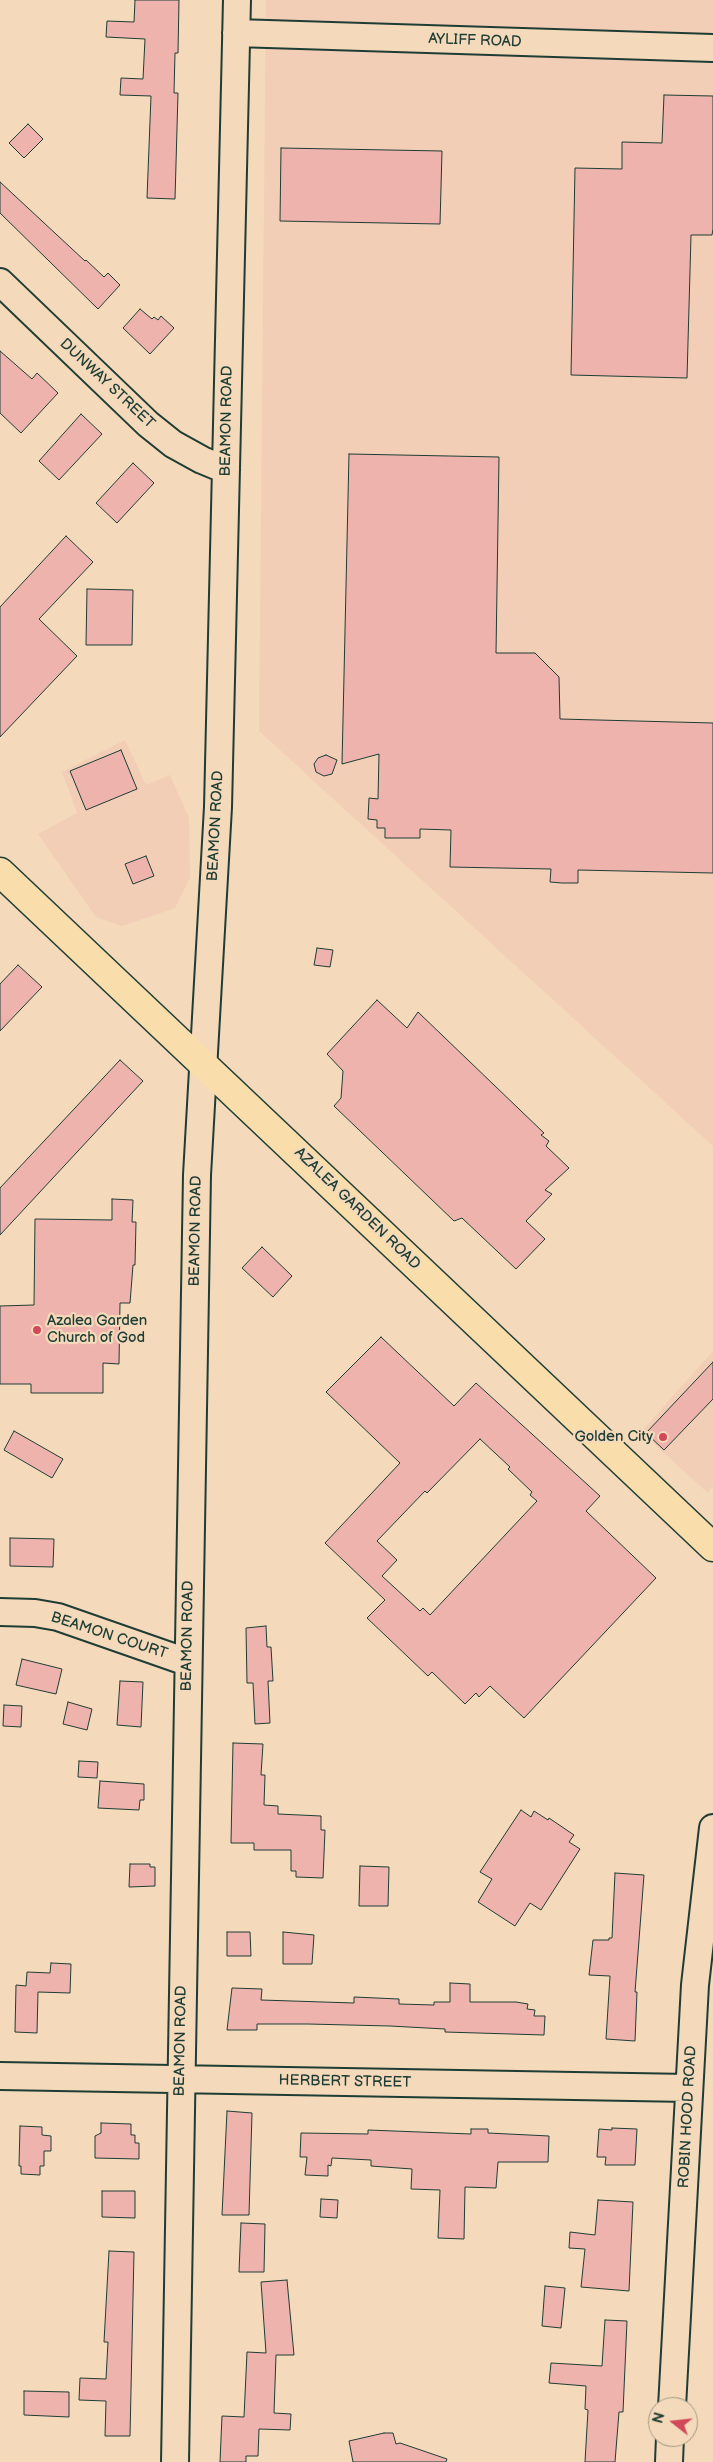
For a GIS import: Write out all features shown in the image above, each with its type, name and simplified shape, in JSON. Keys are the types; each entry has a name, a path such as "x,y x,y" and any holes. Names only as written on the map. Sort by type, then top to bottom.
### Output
{"main road":[{"name":"AZALEA GARDEN ROAD","path":"0,872 709,1536"}],"street":[{"name":"BEAMON ROAD","path":"175,2462 187,1662 197,1175 218,807 237,0"},
{"name":"AYLIFF ROAD","path":"236,33 713,48"},
{"name":"DUNWAY STREET","path":"0,282 148,424 173,444 202,460 226,470"},
{"name":"BEAMON COURT","path":"0,1612 35,1613 58,1617 187,1662"},
{"name":"ROBIN HOOD ROAD","path":"673,2397 695,1985 713,1828"},
{"name":"HERBERT STREET","path":"0,2076 689,2088"},
{"path":"669,2462 670,2447"}],"shaded area":[{"path":"266,0 713,0 713,1146 259,731"},
{"path":"125,740 146,785 170,775 189,818 190,878 175,908 122,926 96,917 38,834 77,813 62,772"},
{"path":"713,1351 713,1486 708,1493 641,1432"}],"building":[{"path":"135,0 179,0 178,53 175,53 174,93 178,93 175,199 147,198 151,96 120,95 121,78 143,79 145,39 106,37 107,21 134,22"},
{"path":"664,95 713,96 713,229 712,235 691,235 687,378 571,375 575,168 622,169 622,142 662,143"},
{"path":"28,124 43,139 24,158 9,143"},
{"path":"281,148 442,151 440,224 280,221"},
{"path":"0,182 85,261 104,277 108,273 120,285 98,309 0,213"},
{"path":"140,309 152,319 154,317 158,320 161,316 174,328 150,354 123,328"},
{"path":"0,351 32,379 37,373 58,393 21,433 0,413"},
{"path":"81,414 102,434 59,480 39,461"},
{"path":"349,454 499,457 496,653 535,653 559,677 560,719 713,723 713,873 578,870 578,883 562,883 550,882 551,869 450,867 451,830 420,829 420,838 385,838 385,828 377,828 377,820 368,819 369,798 378,799 379,754 342,764"},
{"path":"133,463 154,483 117,523 96,503"},
{"path":"66,536 93,562 39,619 77,656 0,737 0,607"},
{"path":"87,589 133,590 132,645 86,645"},
{"path":"121,750 137,789 86,810 70,771"},
{"path":"326,755 337,760 332,774 324,776 316,772 314,764 318,758"},
{"path":"146,856 154,876 133,884 125,864"},
{"path":"317,948 333,950 330,967 314,965"},
{"path":"18,965 42,987 0,1031 0,984"},
{"path":"377,1000 407,1028 418,1012 544,1133 541,1135 549,1141 546,1146 569,1168 545,1190 552,1194 526,1221 545,1239 516,1269 462,1218 454,1221 334,1106 341,1098 343,1071 327,1054"},
{"path":"120,1060 143,1081 0,1235 0,1188"},
{"path":"112,1199 133,1200 132,1222 136,1222 135,1265 133,1265 130,1303 120,1303 119,1364 103,1363 103,1393 31,1393 31,1384 0,1384 0,1306 34,1305 35,1219 112,1220"},
{"path":"262,1247 292,1276 273,1297 242,1268"},
{"path":"381,1337 454,1406 476,1383 600,1496 586,1511 656,1578 524,1718 490,1686 479,1697 476,1693 465,1704 432,1672 428,1676 367,1618 385,1600 325,1543 400,1463 326,1392","holes":["480,1439 510,1467 508,1469 532,1492 530,1495 537,1501 430,1615 423,1608 420,1611 382,1576 397,1560 377,1541 425,1491 427,1493"]},
{"path":"713,1362 713,1399 664,1450 646,1433"},
{"path":"14,1431 63,1459 52,1478 4,1450"},
{"path":"10,1538 54,1539 53,1567 10,1566"},
{"path":"266,1626 267,1647 271,1647 273,1681 268,1681 270,1723 255,1724 253,1683 247,1683 246,1628"},
{"path":"22,1659 62,1669 56,1694 16,1685"},
{"path":"120,1681 143,1682 141,1727 117,1725"},
{"path":"68,1702 92,1709 87,1730 63,1724"},
{"path":"4,1705 22,1706 21,1727 3,1726"},
{"path":"233,1743 263,1744 261,1775 265,1775 264,1805 278,1806 278,1814 321,1816 321,1830 325,1830 323,1878 296,1877 296,1871 291,1871 291,1850 254,1850 254,1843 231,1843"},
{"path":"79,1761 98,1762 97,1778 78,1777"},
{"path":"100,1781 144,1784 144,1800 140,1800 139,1810 98,1808"},
{"path":"521,1810 531,1817 534,1811 548,1820 549,1818 574,1835 569,1842 580,1849 541,1910 530,1903 515,1926 478,1902 492,1879 480,1872"},
{"path":"130,1864 150,1864 150,1867 155,1867 155,1886 129,1887"},
{"path":"360,1866 389,1867 388,1906 359,1906"},
{"path":"615,1873 644,1875 635,1992 637,1992 635,2041 606,2039 610,1976 589,1975 593,1940 609,1940 609,1938 612,1938"},
{"path":"227,1932 250,1932 251,1956 227,1956"},
{"path":"283,1932 314,1935 312,1964 283,1964"},
{"path":"51,1963 71,1964 70,1993 38,1992 37,2033 15,2032 16,1985 26,1986 27,1972 50,1973"},
{"path":"450,1983 470,1984 470,2002 516,2002 528,2004 527,2009 535,2010 534,2016 545,2016 544,2035 445,2032 445,2029 390,2026 308,2024 257,2024 257,2030 227,2030 232,1988 262,1989 261,2000 354,2003 354,1997 399,1999 399,2004 434,2005 434,2002 450,2002"},
{"path":"227,2111 252,2113 249,2215 222,2215"},
{"path":"101,2123 131,2124 131,2135 135,2135 135,2143 139,2143 139,2159 95,2158 95,2136 101,2133"},
{"path":"20,2126 42,2127 42,2135 51,2136 51,2151 44,2151 44,2166 40,2166 40,2175 21,2174 21,2166 19,2166"},
{"path":"612,2128 637,2129 635,2165 605,2165 606,2157 597,2157 599,2129 612,2130"},
{"path":"471,2129 488,2129 488,2133 549,2136 548,2162 498,2162 496,2188 465,2187 464,2239 438,2238 440,2190 411,2189 412,2169 371,2166 371,2160 332,2158 331,2166 328,2165 328,2176 305,2175 307,2157 300,2157 301,2133 368,2134 368,2130 471,2134"},
{"path":"102,2191 135,2191 135,2218 102,2217"},
{"path":"321,2199 338,2200 337,2218 320,2217"},
{"path":"598,2200 633,2202 629,2291 581,2287 585,2249 569,2248 570,2232 595,2235"},
{"path":"241,2223 265,2224 264,2272 239,2272"},
{"path":"109,2251 134,2252 130,2436 105,2436 106,2401 79,2400 80,2378 106,2379 108,2342 104,2342"},
{"path":"287,2280 294,2355 276,2355 274,2413 291,2414 290,2430 259,2429 258,2456 246,2456 246,2462 220,2462 222,2416 244,2417 247,2352 266,2353 261,2282"},
{"path":"545,2286 565,2288 561,2328 542,2326"},
{"path":"605,2320 627,2321 623,2412 619,2412 615,2462 585,2462 588,2410 585,2409 586,2386 549,2383 551,2363 602,2366"},
{"path":"24,2391 69,2392 69,2417 24,2415"},
{"path":"384,2433 393,2433 396,2444 400,2443 447,2459 446,2462 353,2462 349,2441"}],"place":[{"name":"Azalea Garden Church of God","path":"37,1330"},
{"name":"Golden City","path":"663,1437"}]}
